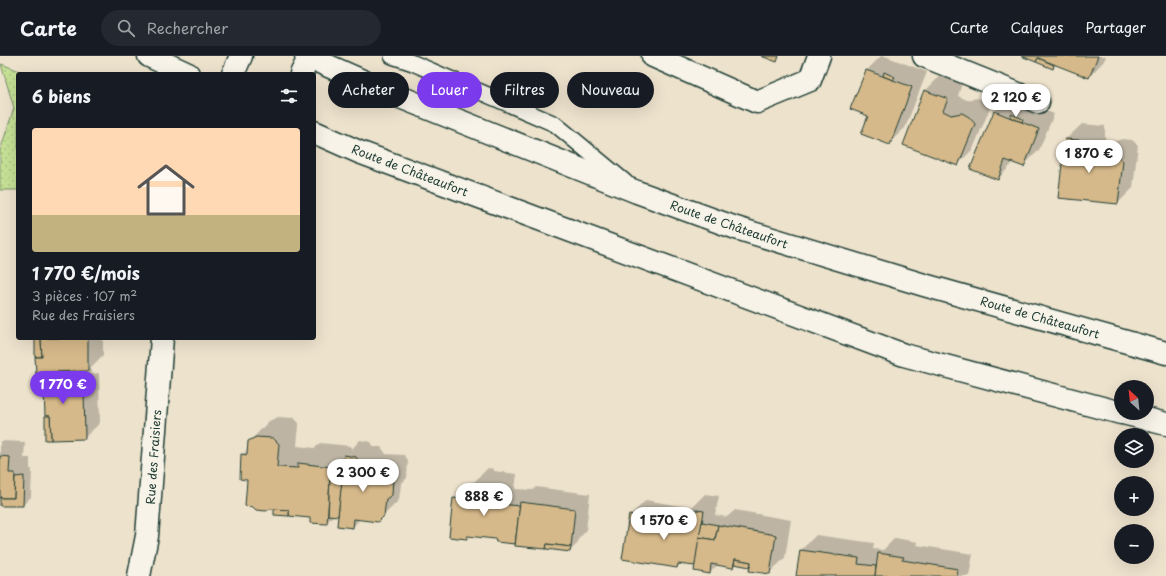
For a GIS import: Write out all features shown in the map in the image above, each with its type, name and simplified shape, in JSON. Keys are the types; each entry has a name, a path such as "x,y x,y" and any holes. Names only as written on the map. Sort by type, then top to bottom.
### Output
{"main road":[{"path":"149,56 184,72"},
{"path":"235,72 241,56"},
{"path":"653,56 757,102 810,80 819,56"},
{"path":"924,56 1038,102"},
{"name":"Route de Châteaufort","path":"309,60 637,192 744,230 924,285 1166,353"},
{"name":"Route de Châteaufort","path":"316,133 359,152 904,355 1114,411"},
{"name":"Rue des Fraisiers","path":"139,576 147,536 162,340"},
{"name":"Route de Châteaufort","path":"1150,420 1166,424"}],"lane":[{"path":"392,56 555,124 637,192"}],"green space":[{"path":"1,64 23,72 16,72 16,190 0,190 0,151 14,108"}],"building":[{"path":"761,56 779,56 777,62"},
{"path":"1021,56 1098,56 1089,78 1038,58 1036,62"},
{"path":"1038,58 1054,65 1053,69 1036,62"},
{"path":"866,70 912,87 890,145 861,134 868,116 850,109"},
{"path":"884,72 895,77 893,80 883,76"},
{"path":"924,90 948,99 943,111 951,115 962,113 969,117 975,124 958,166 903,145"},
{"path":"994,111 1039,129 1024,167 1005,160 998,180 970,169"},
{"path":"1011,114 1023,119 1022,122 1010,117"},
{"path":"1065,139 1091,141 1090,156 1097,157 1105,154 1116,155 1123,161 1118,204 1058,198"},
{"path":"35,340 41,340 42,357 35,357"},
{"path":"41,340 88,340 88,371 36,373 35,357 42,357"},
{"path":"76,371 76,389 84,388 85,439 51,440 50,416 45,416 44,390 36,390 36,373"},
{"path":"45,416 50,416 51,440 45,440"},
{"path":"256,437 273,438 279,444 277,467 298,468 298,463 331,467 327,524 310,523 310,518 289,516 289,510 270,509 266,511 256,510 253,507 245,506 247,480 240,479 241,454 247,455 248,441"},
{"path":"344,455 356,457 359,462 365,462 371,469 388,470 393,476 392,495 386,499 384,516 378,522 354,519 353,528 337,526"},
{"path":"0,456 10,457 9,473 15,473 14,498 0,498"},
{"path":"24,476 23,506 0,506 0,498 14,498 15,477"},
{"path":"330,479 342,480 338,516 328,515"},
{"path":"472,483 479,484 479,487 502,490 500,504 520,506 515,544 496,542 495,539 467,536 467,539 449,537 453,498 469,500"},
{"path":"520,502 575,509 571,547 547,544 546,549 515,546"},
{"path":"274,509 289,510 289,516 274,515"},
{"path":"689,509 704,511 695,566 678,564 677,568 622,559 629,515 683,525 685,516 688,516"},
{"path":"702,522 718,525 715,540 699,537"},
{"path":"718,525 776,535 770,574 749,571 751,562 735,559 733,568 711,564 710,574 694,571 699,537 715,540"},
{"path":"547,544 571,547 570,552 546,549"},
{"path":"800,550 859,558 858,564 876,566 875,576 796,576"},
{"path":"878,553 904,557 902,560 958,569 957,576 875,576"},
{"path":"735,559 751,562 750,567 734,564"}]}
